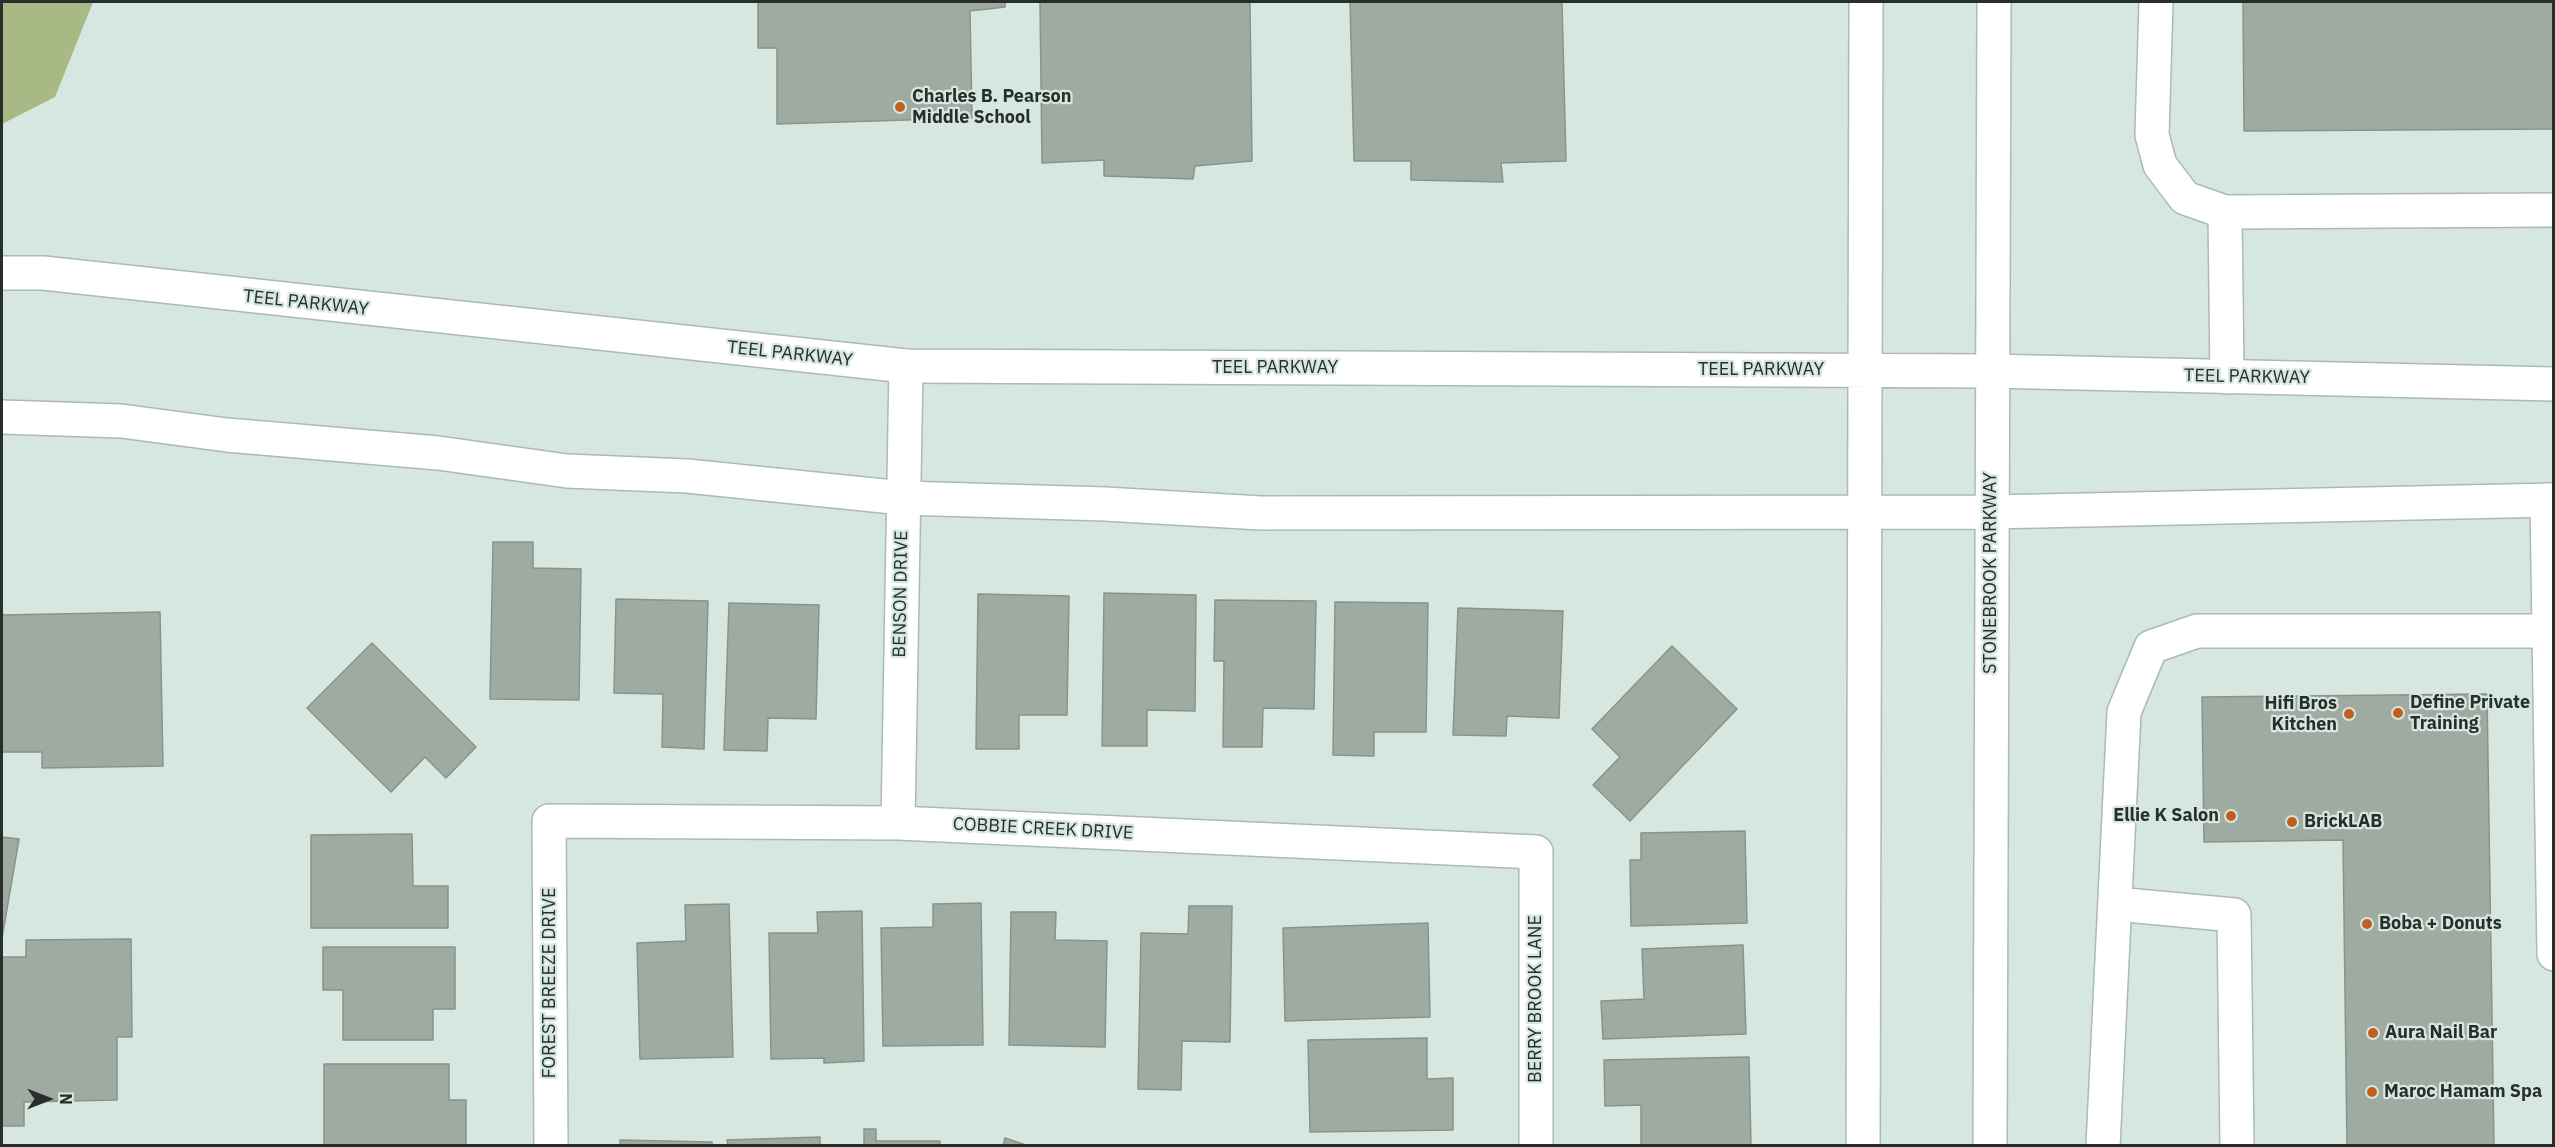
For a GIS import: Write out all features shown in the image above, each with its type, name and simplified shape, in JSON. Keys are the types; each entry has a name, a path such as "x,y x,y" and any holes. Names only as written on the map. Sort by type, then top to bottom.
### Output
{"main road":[{"path":"1863,1146 1866,2"},
{"name":"STONEBROOK PARKWAY","path":"1990,1146 1994,2"},
{"path":"2156,2 2152,135 2160,165 2185,198 2225,212 2553,210"},
{"path":"2225,212 2227,377"},
{"name":"TEEL PARKWAY","path":"2,273 43,273 906,366 1991,371 2553,384"},
{"name":"BENSON DRIVE","path":"898,823 906,366"},
{"path":"2,417 121,421 227,435 438,453 567,471 687,476 903,498 1105,504 1261,513 1991,512 2550,500 2549,631 2553,954"},
{"path":"2103,1146 2124,712 2151,647 2197,631 2549,631"},
{"name":"COBBIE CREEK DRIVE","path":"549,821 898,823 1536,852"},
{"name":"FOREST BREEZE DRIVE","path":"549,821 551,1146"},
{"name":"BERRY BROOK LANE","path":"1536,852 1536,1146"},
{"path":"2116,904 2234,915 2236,1146"}],"green space":[{"path":"2,2 93,2 55,97 2,124"}],"building":[{"name":"Charles B. Pearson Middle School","path":"758,2 1005,2 1005,7 970,11 972,118 777,124 777,48 758,48"},
{"name":"Charles B. Pearson Middle School","path":"1040,2 1250,2 1252,161 1195,166 1193,179 1104,176 1104,160 1042,163"},
{"path":"1350,2 1562,2 1566,161 1501,163 1503,182 1411,180 1411,161 1354,161"},
{"path":"2243,2 2554,2 2554,129 2244,131"},
{"path":"493,542 533,542 533,568 581,569 579,700 490,699"},
{"path":"1104,593 1196,595 1195,711 1147,710 1147,746 1102,746"},
{"path":"978,594 1069,596 1067,715 1019,715 1019,749 976,749"},
{"path":"616,599 708,601 704,749 662,747 663,694 614,693"},
{"path":"1215,600 1316,601 1314,709 1263,708 1262,747 1223,747 1224,661 1214,661"},
{"path":"1335,602 1428,603 1426,732 1374,732 1374,756 1333,755"},
{"path":"729,603 819,605 816,719 768,718 767,751 724,750"},
{"path":"1458,608 1563,611 1559,718 1507,716 1506,736 1453,735"},
{"path":"160,612 163,766 42,768 42,752 2,752 2,615"},
{"path":"372,643 476,747 446,778 425,757 391,792 307,708"},
{"path":"1672,646 1737,709 1630,821 1593,785 1620,757 1592,729"},
{"path":"2487,694 2494,1146 2347,1146 2343,840 2204,842 2202,697"},
{"path":"1745,831 1747,923 1631,926 1630,860 1641,860 1641,833"},
{"path":"412,834 413,886 448,886 448,928 311,928 311,835"},
{"path":"2,837 19,839 2,938"},
{"path":"981,903 983,1045 883,1046 881,928 933,927 933,904"},
{"path":"729,904 733,1057 640,1059 637,943 686,941 685,905"},
{"path":"1189,906 1232,906 1230,1042 1182,1041 1181,1090 1138,1089 1141,933 1188,934"},
{"path":"862,911 864,1061 824,1063 824,1058 771,1059 769,933 818,933 817,912"},
{"path":"1011,912 1056,912 1055,940 1107,941 1105,1047 1009,1045"},
{"path":"1428,923 1430,1017 1285,1021 1283,928"},
{"path":"131,939 132,1037 117,1037 117,1100 24,1102 24,1126 2,1126 2,957 26,957 26,940"},
{"path":"1743,945 1746,1034 1603,1039 1601,1001 1644,999 1642,949"},
{"path":"323,947 455,947 455,1009 433,1009 433,1040 343,1040 343,990 323,990"},
{"path":"1427,1038 1427,1079 1453,1078 1453,1130 1310,1132 1308,1040"},
{"path":"1749,1057 1751,1146 1641,1146 1641,1105 1605,1106 1604,1060"},
{"path":"324,1064 449,1064 449,1100 466,1100 466,1146 324,1146"},
{"path":"864,1129 876,1129 876,1141 940,1141 940,1146 864,1146"},
{"path":"820,1137 820,1146 728,1146 727,1140"},
{"path":"1005,1138 1029,1146 1003,1146"},
{"path":"620,1140 712,1142 712,1146 620,1146"}],"place":[{"name":"Charles B. Pearson Middle School","path":"900,107"},
{"name":"Define Private Training","path":"2398,713"},
{"name":"Hifi Bros Kitchen","path":"2349,714"},
{"name":"Ellie K Salon","path":"2231,816"},
{"name":"BrickLAB","path":"2292,822"},
{"name":"Boba + Donuts","path":"2367,924"},
{"name":"Aura Nail Bar","path":"2373,1033"},
{"name":"Maroc Hamam Spa","path":"2372,1092"}]}
